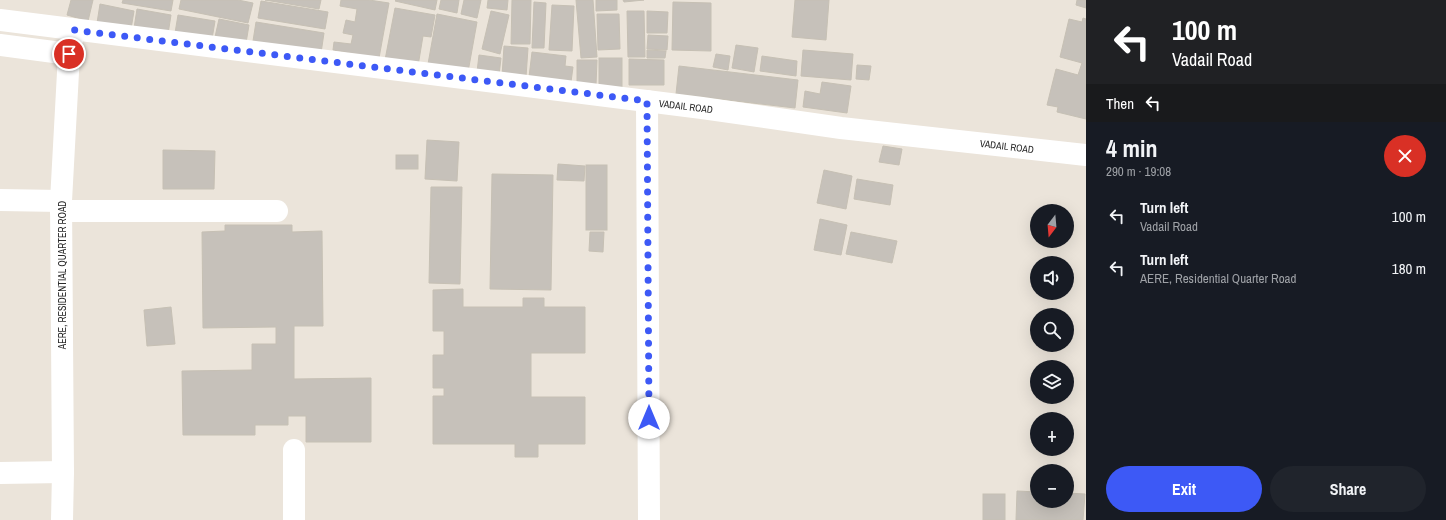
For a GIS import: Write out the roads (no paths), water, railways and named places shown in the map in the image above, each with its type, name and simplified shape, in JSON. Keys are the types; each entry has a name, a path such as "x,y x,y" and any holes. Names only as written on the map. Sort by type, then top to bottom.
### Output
{"street":[{"name":"VADAIL ROAD","path":"0,20 647,101 841,128 1086,155"},
{"name":"AERE, RESIDENTIAL QUARTER ROAD","path":"62,520 61,206 69,54 74,30"},
{"path":"0,46 69,54"},
{"path":"647,101 649,520"},
{"path":"0,200 61,206 277,211"},
{"path":"294,450 294,520"},
{"path":"0,473 63,472"}]}
